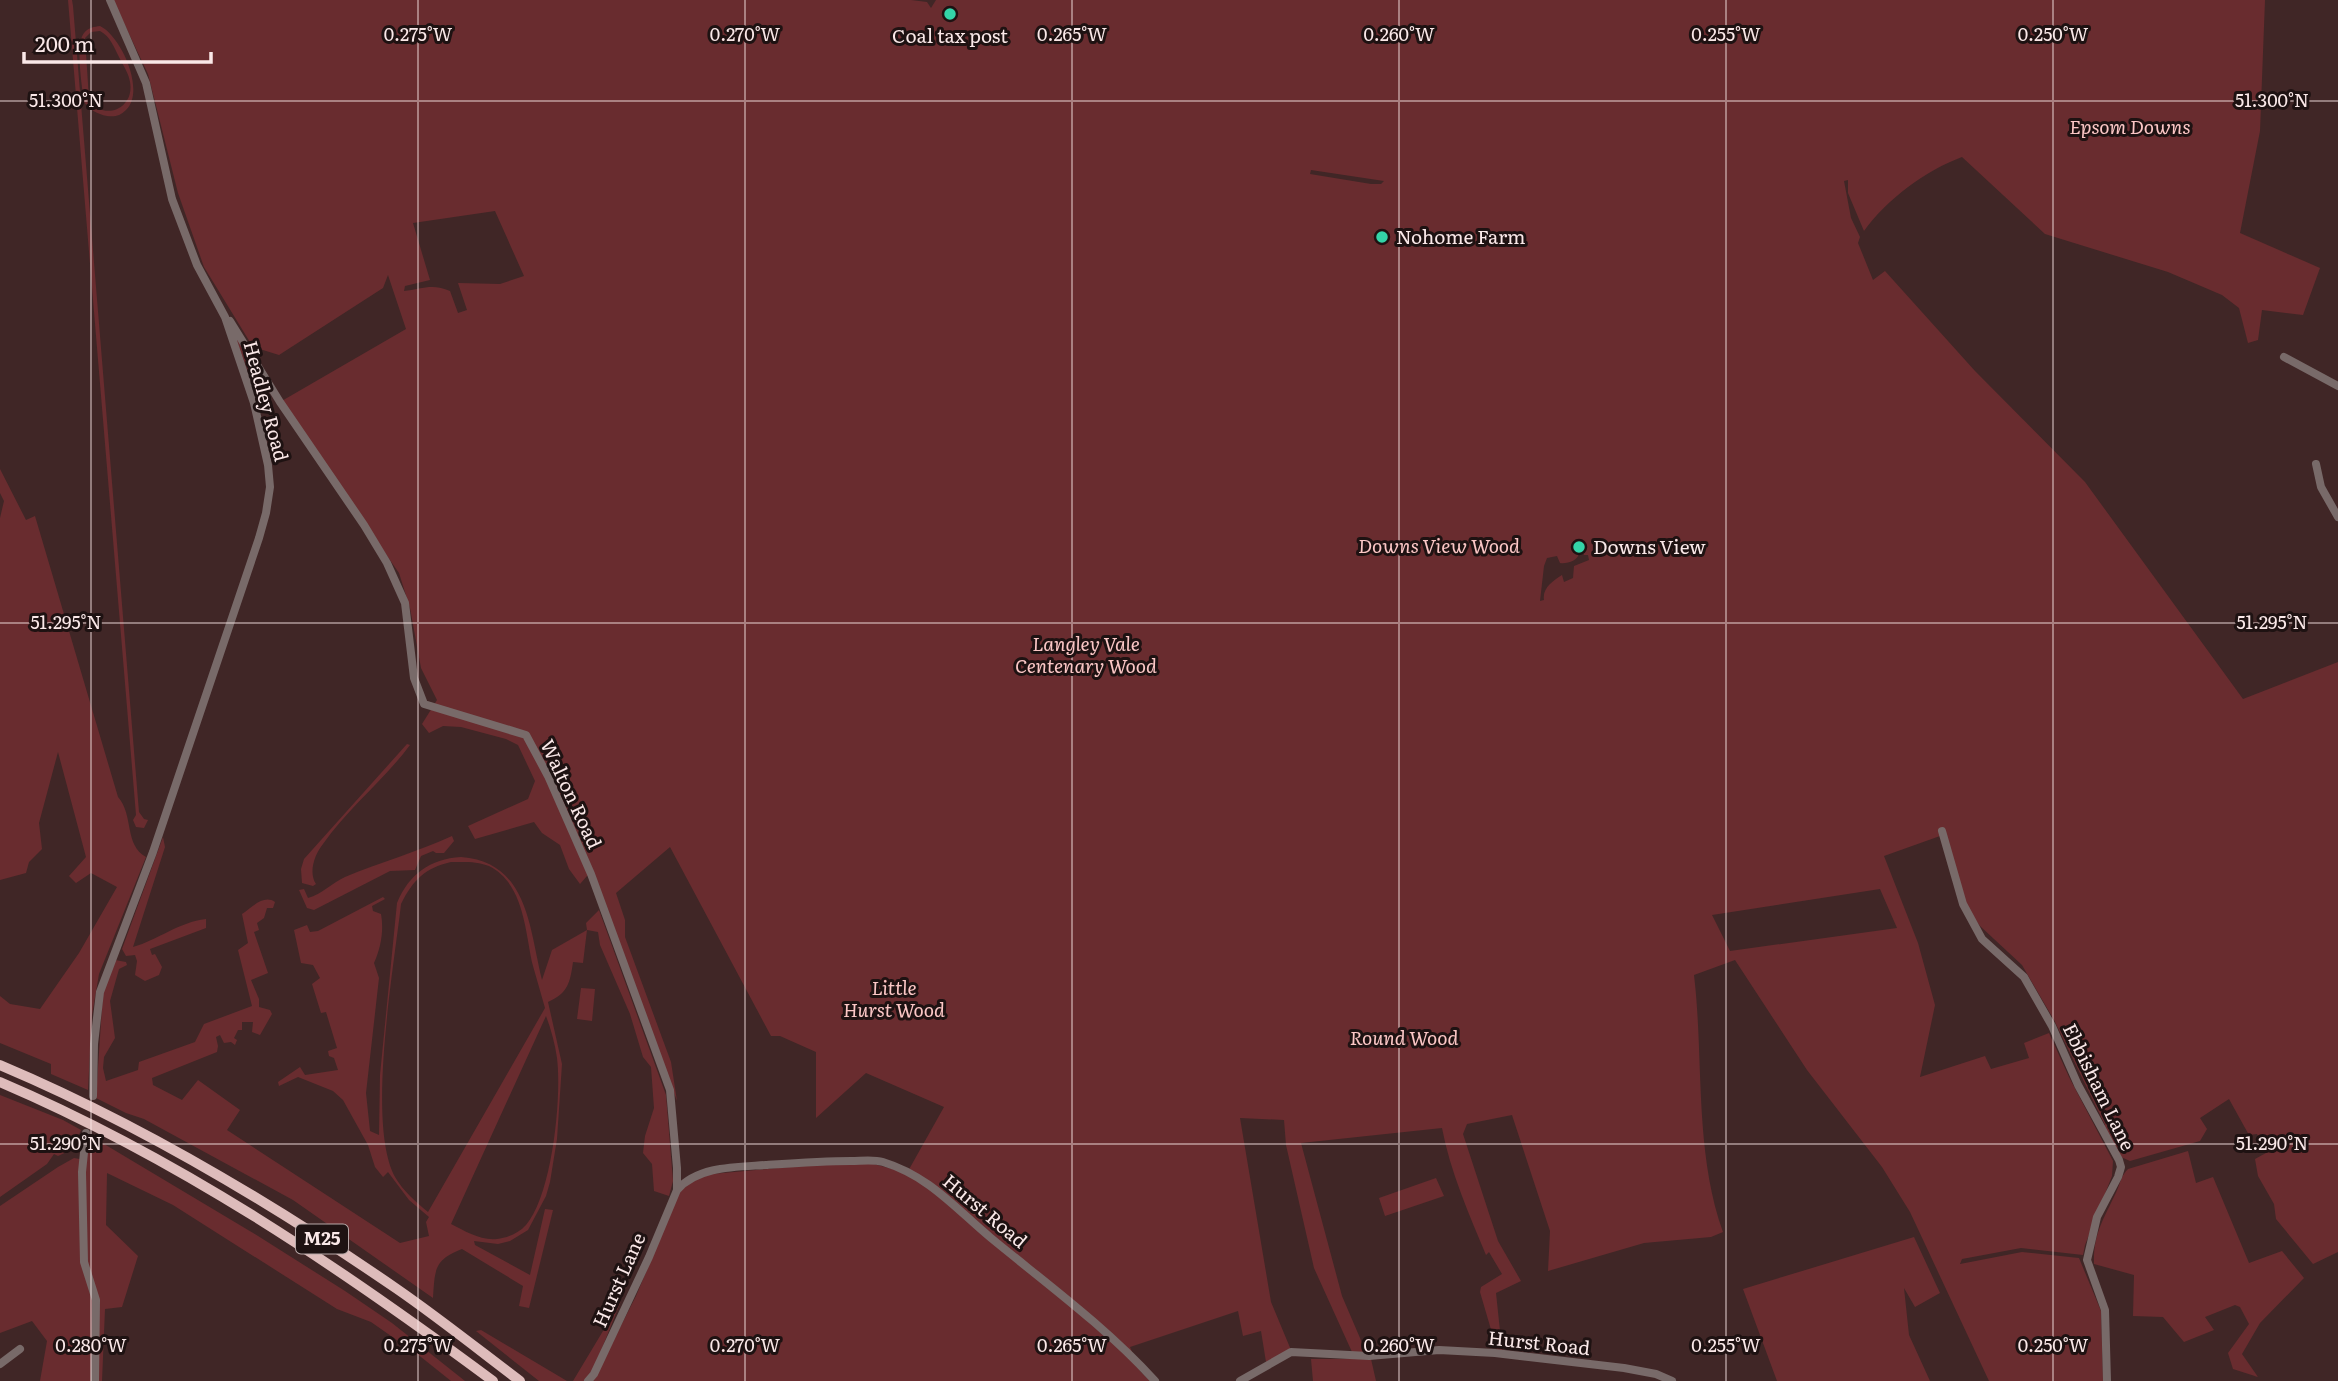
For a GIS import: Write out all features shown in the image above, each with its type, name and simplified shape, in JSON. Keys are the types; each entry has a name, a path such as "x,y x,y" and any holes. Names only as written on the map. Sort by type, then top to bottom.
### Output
{"highway":[{"name":"M25","path":"0,1065 112,1117 287,1216 400,1291 520,1381"},
{"name":"M25","path":"0,1082 154,1157 281,1231 392,1306 493,1381"}],"street":[{"name":"Headley Road","path":"93,1096 94,1044 100,992 158,839 266,513 270,487 262,436 247,379 225,317 197,265 173,199 146,83 110,0"},
{"name":"Walton Road","path":"225,317 231,322 280,402 365,525 387,563 405,603 414,678 424,704 526,735 548,776 598,891 670,1090 677,1190"},
{"path":"2284,358 2338,386"},
{"path":"2316,464 2321,487 2338,517"},
{"name":"Ebbisham Lane","path":"1942,831 1963,904 1982,939 2024,977 2052,1026 2078,1085 2119,1160 2121,1167 2118,1177 2097,1217 2087,1260 2105,1310 2107,1381"},
{"path":"86,1133 82,1172 84,1262 96,1300 96,1381"},
{"name":"Hurst Road","path":"694,1175 730,1168 824,1161 879,1161 903,1169 935,1187 988,1236 1066,1297 1141,1364 1155,1381"},
{"path":"677,1168 683,1175 694,1175"},
{"path":"677,1190 694,1175"},
{"name":"Hurst Lane","path":"588,1381 594,1374 649,1257 677,1190"},
{"path":"0,1364 20,1349"},
{"name":"Hurst Road","path":"1240,1381 1292,1352 1369,1356 1439,1350 1495,1353 1624,1368 1656,1374 1672,1381"}],"green space":[{"path":"68,0 72,0 73,6 139,812 148,820 144,828 136,827 133,820 136,815"},
{"name":"Langley Vale Centenary Wood","path":"113,0 911,0 927,2 931,8 936,0 2265,0 2260,131 2240,233 2320,268 2303,315 2262,310 2258,340 2248,343 2239,308 2222,295 2168,272 2045,234 1962,157 1908,187 1873,219 1864,231 1848,193 1848,180 1844,181 1851,218 1860,237 1858,243 1873,280 1885,271 1975,371 2085,482 2243,699 2338,662 2338,1252 2313,1264 2276,1219 2274,1204 2258,1176 2255,1159 2266,1153 2257,1134 2249,1135 2229,1099 2200,1118 2207,1129 2200,1141 2130,1161 2121,1157 2101,1128 2105,1125 2054,1020 2022,965 1980,926 1963,904 1940,836 1884,856 1918,943 1935,1005 1920,1077 1985,1056 1991,1069 2029,1058 2024,1043 2049,1033 2113,1161 2112,1176 2083,1255 2021,1248 1962,1259 1960,1264 2022,1252 2079,1258 2101,1311 2103,1381 1989,1381 1910,1212 1882,1167 1807,1070 1735,960 1694,975 1704,1137 1714,1201 1723,1232 1711,1237 1644,1243 1548,1271 1550,1231 1512,1115 1467,1124 1463,1134 1498,1241 1521,1281 1496,1293 1502,1350 1497,1350 1480,1292 1481,1287 1502,1274 1489,1252 1486,1255 1473,1224 1455,1176 1442,1128 1301,1143 1342,1296 1366,1352 1352,1352 1314,1268 1286,1145 1284,1120 1240,1118 1271,1302 1291,1350 1266,1362 1261,1331 1243,1336 1238,1311 1130,1347 1140,1371 1150,1381 593,1381 636,1296 681,1189 693,1179 712,1174 831,1163 870,1163 907,1173 944,1107 866,1073 816,1118 816,1052 780,1036 771,1036 670,847 616,893 625,920 625,937 671,1062 677,1101 594,873 580,884 569,869 560,845 542,833 534,822 475,839 468,826 528,799 535,781 518,745 506,739 461,727 443,726 429,733 422,724 437,700 421,668 410,608 399,573 280,402 406,329 388,275 383,288 279,355 253,347 204,267 178,193 148,74","holes":["1311,170 1384,181 1381,184 1371,184 1310,174","495,211 524,276 500,284 458,283 467,310 458,313 450,291 432,287 404,291 405,286 430,280 413,223","1579,553 1588,555 1589,560 1574,566 1573,578 1564,582 1562,575 1552,582 1546,588 1544,600 1540,601 1547,558 1557,556 1560,563 1566,563 1574,560","1880,889 1897,928 1730,951 1712,915"]},
{"path":"100,26 123,52 132,78 131,101 124,112 115,116 97,113 84,102 80,66 81,39 88,30","holes":["91,32 103,33 113,46 130,82 128,99 117,109 109,111 95,106 89,99 85,38"]},
{"path":"234,334 261,378 252,382"},
{"path":"0,469 26,520 35,516 118,797 126,812 135,845 146,857 99,974 92,1015 88,1090 51,1074 51,1064 0,1043 0,996 10,1004 40,1009 79,953 117,887 91,873 76,883 69,876 86,857 58,752 39,823 42,849 29,862 26,873 0,880 0,518 4,501 0,493"},
{"path":"407,744 410,745 400,758 343,818 320,848 313,869 316,884 313,886 302,883 301,869 304,859"},
{"path":"452,836 454,841 444,853 433,851 421,856 415,870 390,871 314,910 307,908 299,890 304,889 308,898 345,877"},
{"path":"163,837 165,847 133,947 196,921 206,919 206,928 150,949 162,967 159,975 145,981 135,975 135,955 126,956 122,949"},
{"path":"461,857 483,862 500,871 513,884 528,919 542,980 552,950 587,930 583,963 573,962 571,976 564,991 548,1002 562,1064 557,1139 546,1196 528,1230 510,1241 498,1244 474,1241 475,1245 530,1275 545,1209 553,1210 529,1308 519,1306 523,1286 462,1249 446,1257 438,1267 433,1298 293,1200 144,1119 96,1098 103,992 115,960 126,962 127,965 119,969 110,1001 115,1038 104,1057 106,1081 138,1070 139,1062 195,1042 204,1024 252,1006 238,950 248,943 242,914 258,902 271,900 275,902 273,908 267,908 264,918 257,923 259,930 254,932 268,973 251,980 259,999 259,1007 270,1010 272,1014 260,1035 252,1032 253,1022 242,1022 242,1030 238,1030 234,1038 237,1040 235,1045 231,1042 224,1043 220,1035 216,1037 217,1052 152,1078 153,1085 182,1100 198,1080 240,1110 227,1130 400,1243 429,1236 426,1222 429,1217 409,1200 388,1172 383,1177 375,1167 368,1145 343,1100 333,1091 298,1077 279,1086 278,1082 300,1067 305,1075 338,1070 328,1051 337,1048 326,1012 321,1013 312,984 320,978 313,965 301,963 294,930 307,925 310,932 318,931 383,897 385,899 372,906 373,911 381,914 382,926 374,963 379,978 366,1093 370,1131 379,1135 380,1075 397,903 414,876 430,865","holes":["451,862 489,866 501,874 510,885 522,910 545,1008 428,1212 398,1182 387,1152 383,1121 384,1044 401,904 421,876","546,1016 557,1058 558,1096 553,1145 543,1192 526,1225 513,1235 491,1239 479,1237 451,1224"]},
{"path":"599,910 666,1095 673,1181 669,1196 654,1191 652,1164 643,1153 654,1108 651,1067 643,1057 630,1014 600,945 598,932 587,930 586,923"},
{"path":"581,988 595,989 592,1021 577,1019"},
{"path":"0,1095 81,1130 73,1149 58,1156 54,1154 47,1164 0,1197"},
{"path":"89,1135 345,1291 392,1323 465,1381 451,1381 371,1322 337,1309 173,1205 107,1173 106,1225 138,1256 122,1307 105,1309 102,1381 40,1381 47,1341 32,1321 0,1333 0,1206 74,1158 85,1160"},
{"path":"2188,1151 2196,1183 2213,1177 2249,1263 2282,1251 2304,1278 2260,1323 2242,1354 2258,1377 2233,1369 2228,1353 2249,1324 2240,1307 2235,1305 2205,1317 2214,1330 2184,1342 2163,1317 2133,1316 2134,1275 2094,1264 2101,1224 2126,1171"},
{"path":"1436,1178 1444,1196 1385,1216 1379,1198"},
{"path":"1914,1237 1940,1293 1915,1307 1904,1288 1909,1335 1930,1381 1777,1381 1743,1289"},
{"path":"621,1301 594,1368 584,1381 573,1381"},
{"path":"481,1330 567,1381 539,1381 476,1331"},
{"path":"1311,1359 1371,1359 1376,1381 1313,1381"}],"place":[{"name":"Coal tax post","path":"950,14"},
{"name":"Nohome Farm","path":"1382,237"},
{"name":"Downs View","path":"1579,547"}],"park label":[{"name":"Epsom Downs","path":"2130,127"},
{"name":"Downs View Wood","path":"1439,546"},
{"name":"Little Hurst Wood","path":"894,999"},
{"name":"Round Wood","path":"1404,1038"}]}
